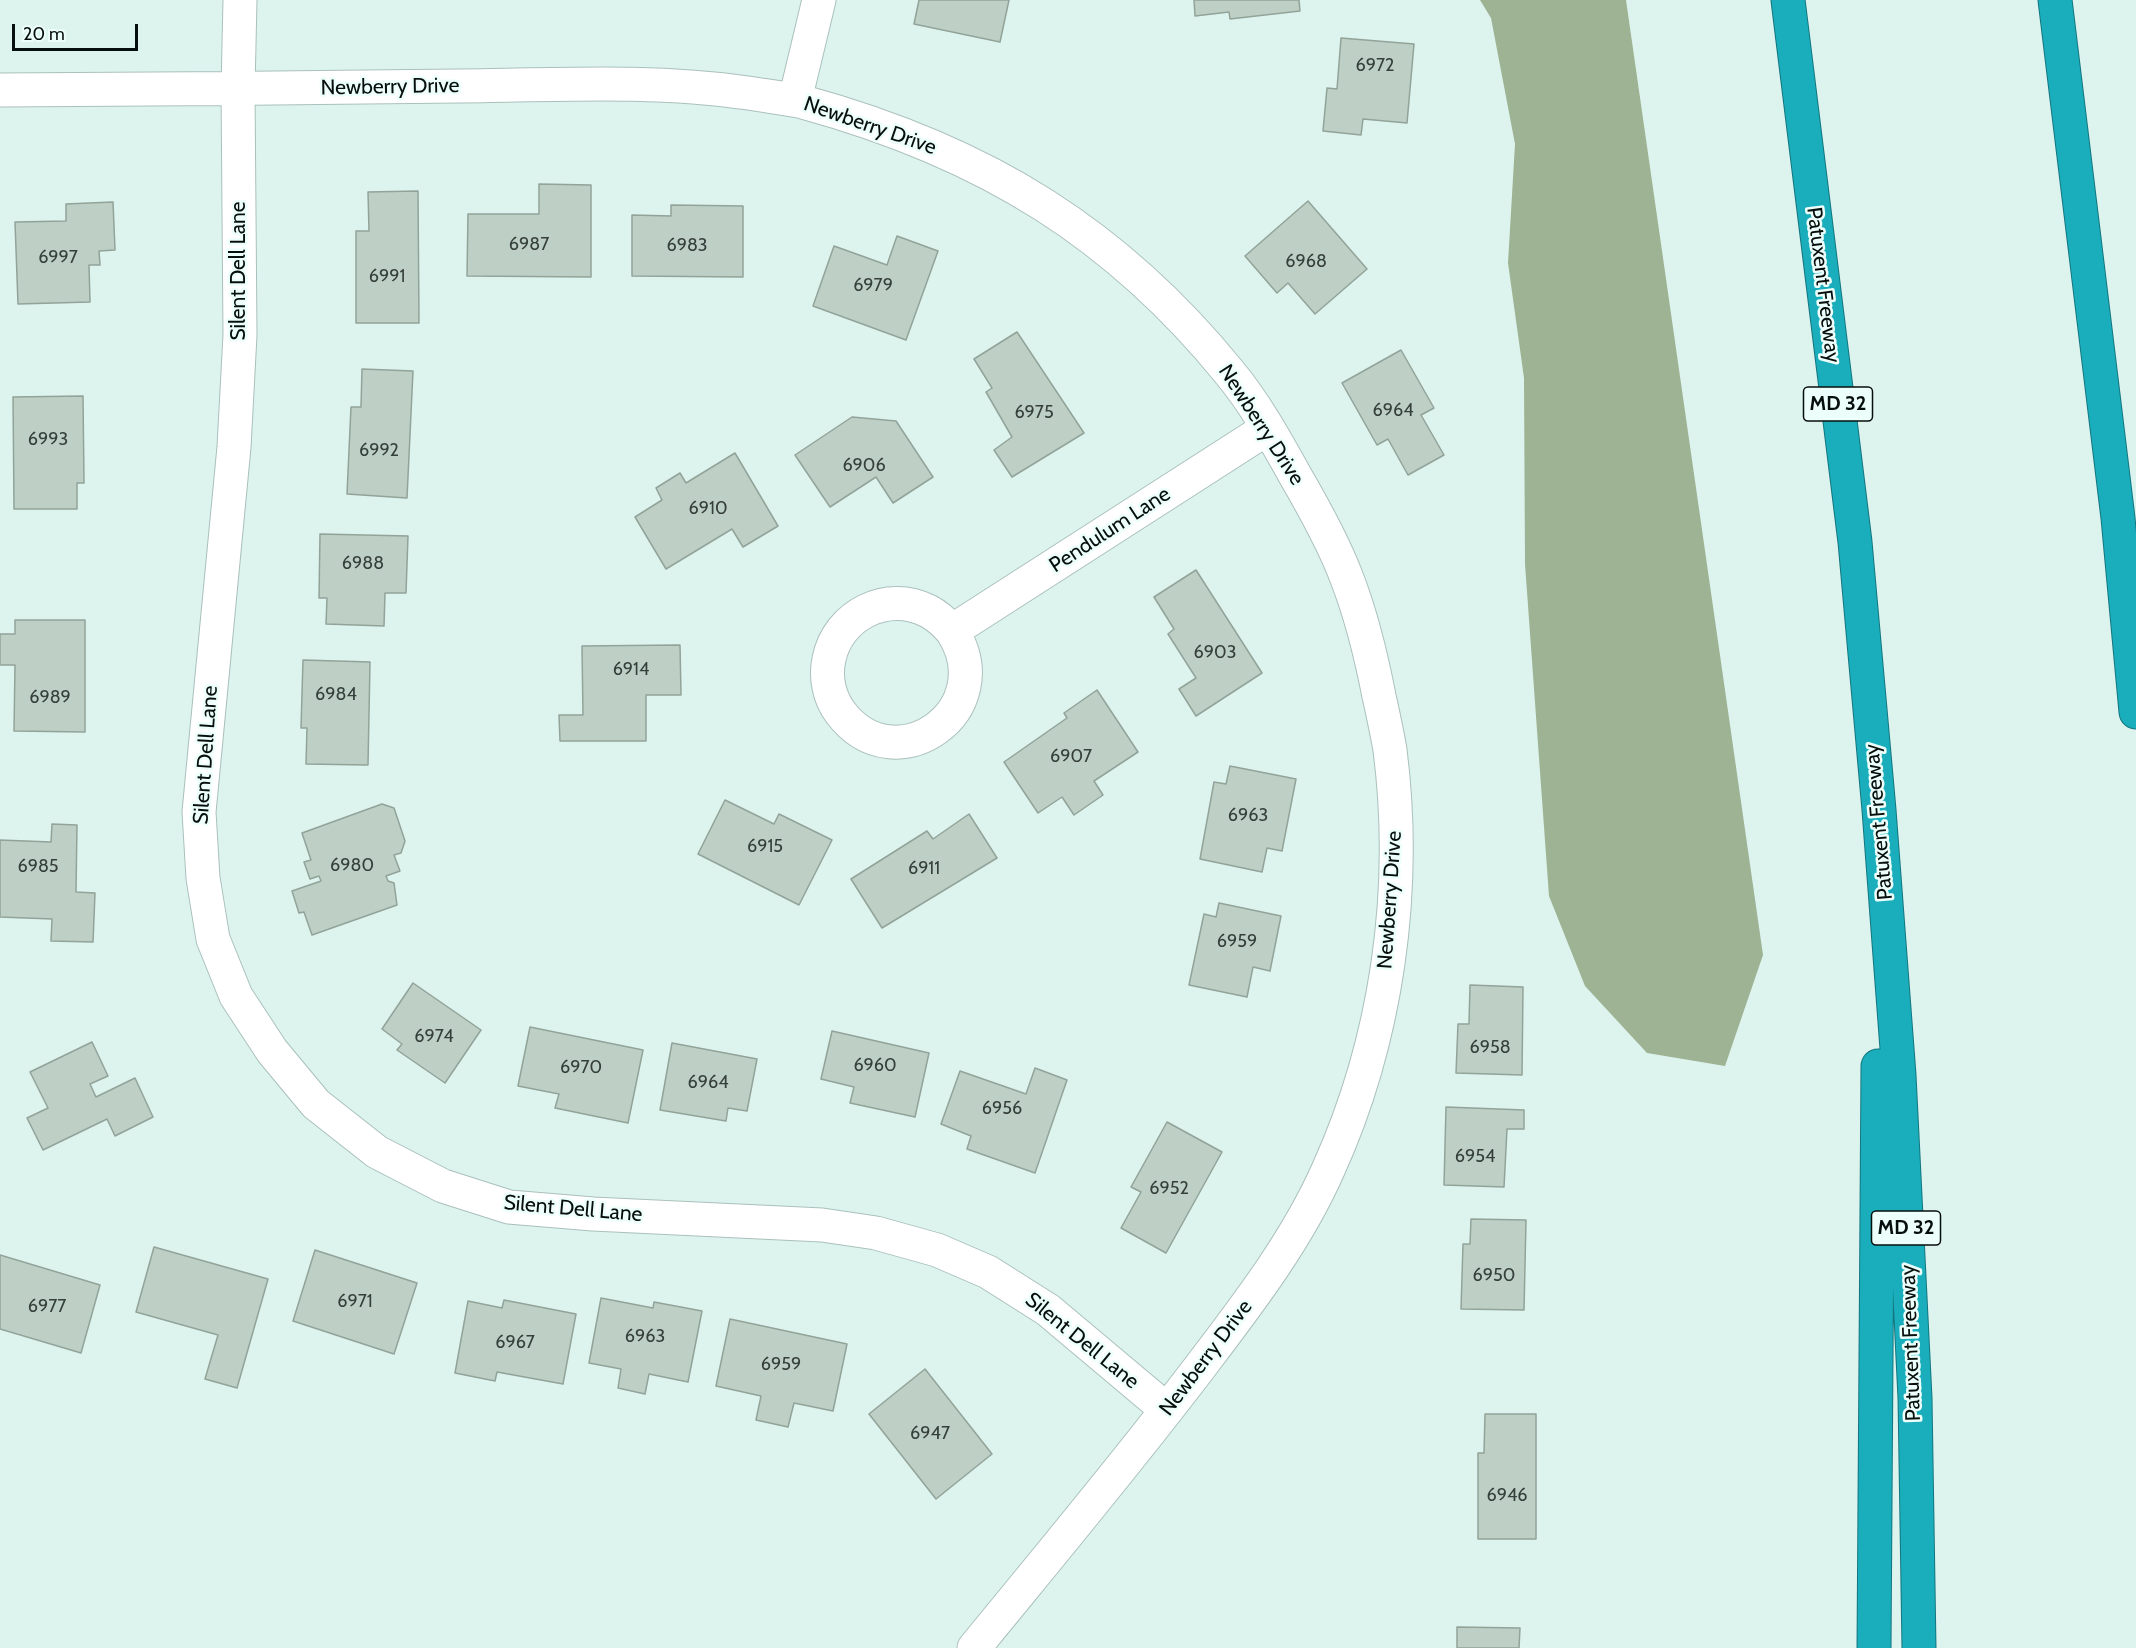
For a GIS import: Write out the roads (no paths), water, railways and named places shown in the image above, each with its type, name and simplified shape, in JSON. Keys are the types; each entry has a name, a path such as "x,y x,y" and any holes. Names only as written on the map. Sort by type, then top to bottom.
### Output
{"highway":[{"name":"Patuxent Freeway","path":"1788,0 1855,543 1879,810 1899,1075 1915,1398 1919,1648"},
{"path":"2055,0 2118,518 2136,711"},
{"path":"1874,1648 1879,810"}],"street":[{"name":"Silent Dell Lane","path":"240,0 238,89 240,335 234,447 199,812 203,878 213,939 236,996 272,1052 316,1104 377,1152 443,1186 509,1207 593,1214 822,1225 876,1233 937,1250 988,1272 1048,1310 1167,1410"},
{"path":"795,100 819,0"},
{"name":"Newberry Drive","path":"0,90 632,83 702,87 795,100 883,127 967,162 1046,206 1120,261 1184,322 1233,375 1268,428 1312,504 1346,576 1372,658 1390,749 1396,834 1393,916 1381,1010 1359,1090 1328,1171 1297,1228 1257,1292 1167,1410 974,1648"},
{"name":"Pendulum Lane","path":"952,632 1268,428"},
{"path":"889,604 913,605 941,619 952,632 960,644 964,659 964,688 959,702 941,726 928,734 900,742 870,737 852,725 836,707 827,676 828,660 833,644 852,619 866,610 889,604"}]}
